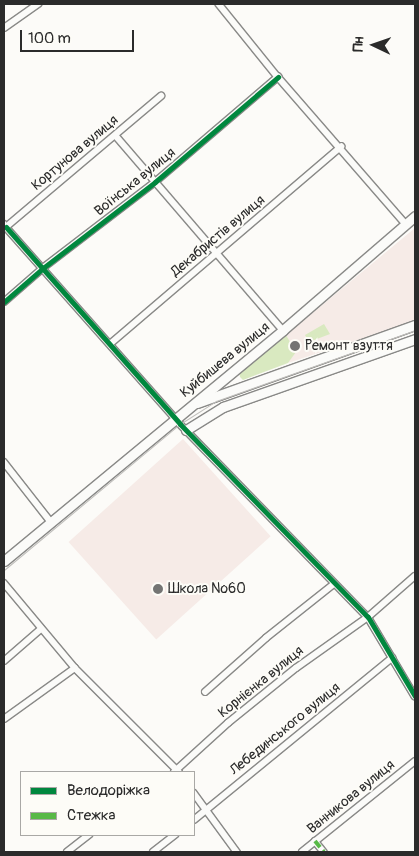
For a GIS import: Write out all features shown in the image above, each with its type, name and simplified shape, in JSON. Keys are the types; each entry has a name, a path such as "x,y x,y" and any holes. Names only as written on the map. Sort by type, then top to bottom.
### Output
{"main road":[{"name":"Куйбишева вулиця","path":"4,561 174,418 283,330 415,216"},
{"path":"190,406 247,382 415,325"},
{"path":"186,430 223,408 415,339"}],"street":[{"path":"4,28 38,4"},
{"path":"220,4 278,78 341,147 406,224"},
{"name":"Воїнська вулиця","path":"4,302 43,268 155,182 278,78"},
{"name":"Кортунова вулиця","path":"5,225 116,136 161,96"},
{"path":"116,136 283,330"},
{"name":"Декабристів вулиця","path":"110,344 341,147"},
{"path":"5,225 174,418 368,617 415,696"},
{"path":"4,462 51,522"},
{"path":"368,617 415,576"},
{"path":"4,584 75,668 176,771"},
{"name":"Корнієнка вулиця","path":"205,692 334,584"},
{"name":"Корнієнка вулиця","path":"178,771 296,668 368,617"},
{"path":"4,661 41,630"},
{"name":"Лебединського вулиця","path":"195,819 392,658"},
{"path":"4,719 75,668"},
{"name":"Ванникова вулиця","path":"302,852 415,761"},
{"path":"195,794 237,852"},
{"path":"67,852 88,836"},
{"path":"153,852 174,836"},
{"path":"315,841 324,852"}],"shaded area":[{"path":"415,228 415,321 288,363 295,352 286,335"},
{"name":"Школа №60","path":"183,439 271,536 156,639 69,542"}],"green space":[{"path":"324,324 330,334 309,342 305,335"},
{"path":"286,335 296,352 288,363 243,380 240,377 239,372"}],"tram line":[{"path":"4,570 180,424 216,401 415,330"}],"marked path":[{"path":"315,841 324,852"}],"cycle path":[{"path":"4,302 43,268 155,182 278,77"},
{"path":"6,227 180,424 368,617 415,696"}],"place":[{"name":"Ремонт взуття","path":"295,346"},
{"name":"Школа №60","path":"158,589"}]}
